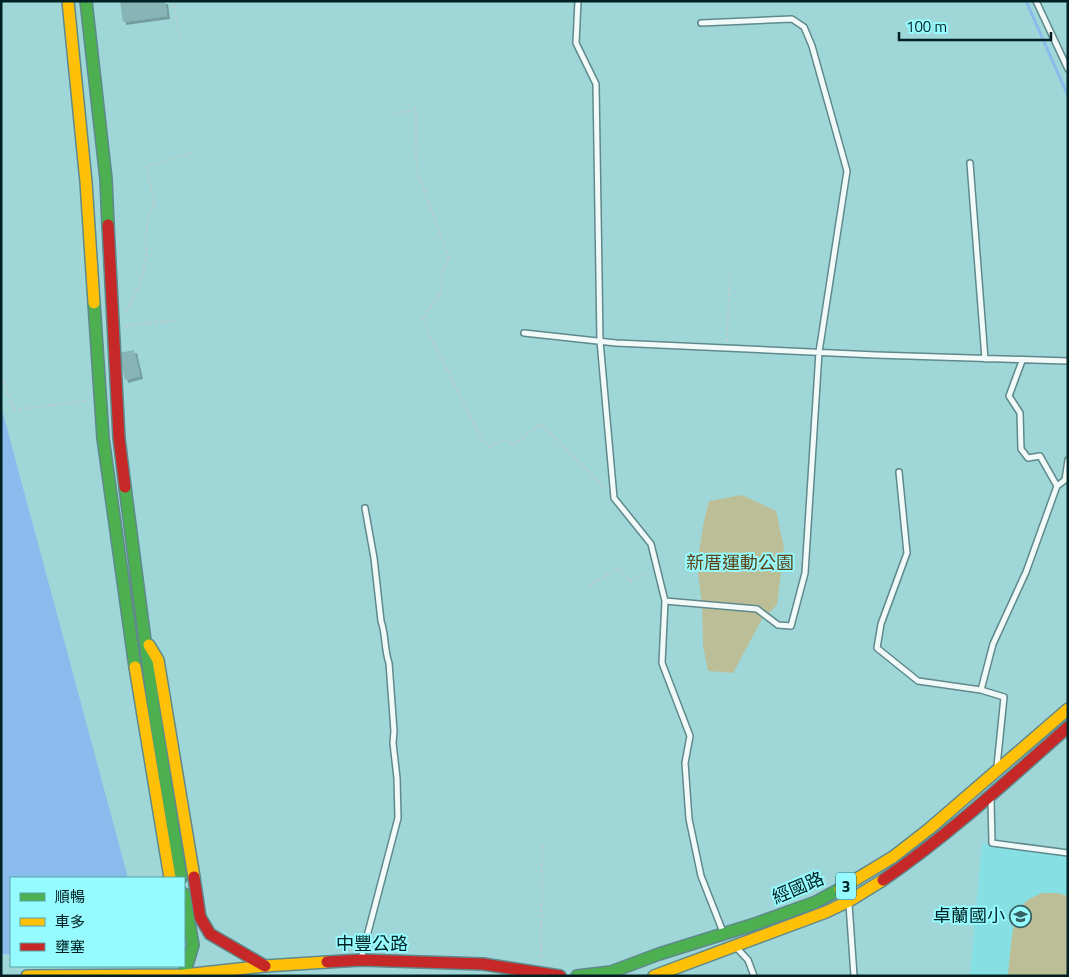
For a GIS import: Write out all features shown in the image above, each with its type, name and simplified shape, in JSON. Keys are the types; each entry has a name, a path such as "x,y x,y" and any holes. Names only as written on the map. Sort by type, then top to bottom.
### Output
{"main road":[{"path":"68,1 86,182 103,438 132,643 170,877"},
{"path":"86,1 106,179 118,438 154,710 181,877"},
{"path":"132,643 145,638"},
{"path":"145,638 158,660 200,917 210,934 265,966"},
{"name":"經國路","path":"577,976 611,972 755,924 816,902 853,882 893,858 929,829 1068,708"},
{"name":"經國路","path":"654,976 734,945 822,915 849,901 886,878 924,850 991,795 1068,727"},
{"path":"185,900 193,945 185,967"},
{"name":"中豐公路","path":"27,976 183,972 361,960 483,964 560,976"},
{"path":"469,976 470,963"},
{"path":"671,976 682,965"}],"lane":[{"path":"578,1 576,43 596,84 600,341 614,498 650,544 665,601 662,663 690,736 685,763 689,819 700,876 724,933 748,960 754,976"},
{"path":"1036,1 1068,70"},
{"path":"665,601 757,609 778,625 791,626 805,573 819,352 847,171 812,46 804,27 792,19 701,23"},
{"path":"970,163 985,359"},
{"path":"524,333 600,341 727,348 1022,361 1068,361"},
{"path":"1022,361 1009,396 1020,413 1020,449 1028,458 1040,456 1057,486"},
{"path":"981,690 993,644 1026,572 1057,486 1065,480 1068,460"},
{"path":"899,472 907,553 881,624 877,648 918,681 981,690 1004,697 996,772"},
{"path":"361,960 398,818 389,663 381,621 374,558 364,508"},
{"path":"984,782 991,795 992,842 1068,852"},
{"path":"849,901 854,976"}],"path":[{"path":"173,1 181,41"},
{"path":"394,114 416,109 416,155 419,176 449,260 442,271 441,293 422,318 483,442 490,447 504,439 514,445 541,424 588,474 614,498"},
{"path":"125,313 137,292 145,262 148,217 154,206 147,166 196,152"},
{"path":"727,348 730,270"},
{"path":"113,328 177,320"},
{"path":"1,377 14,410 100,398"},
{"path":"589,585 619,568 630,581 657,568"},
{"path":"542,844 542,973"}],"shaded area":[{"path":"1,406 128,877 10,877 10,967 1,976"},
{"name":"卓蘭國小","path":"982,843 1068,857 1068,976 970,976"}],"green space":[{"name":"新厝運動公園","path":"742,495 776,511 784,548 777,605 762,619 733,673 708,671 703,645 702,605 697,564 704,521 709,501"},
{"path":"1042,893 1057,893 1068,896 1068,976 1008,976 1010,951 1017,915 1027,901"}],"pier":[{"path":"1,954 10,954 10,967 145,967 145,976 1,976"}],"building":[{"path":"120,1 165,1 167,16 123,22"},
{"path":"134,350 140,376 125,380 119,353"}],"waterway":[{"path":"1026,1 1068,96"}],"traffic: fast":[{"path":"86,1 106,179 108,225"},
{"path":"94,303 103,438 135,667"},
{"path":"125,487 154,710 181,877"},
{"path":"577,976 611,972 659,954 755,924 816,902 840,889"},
{"path":"184,975 193,945 185,900"}],"traffic: slow":[{"path":"68,1 86,182 94,303"},
{"path":"149,645 158,660 194,877"},
{"path":"135,667 170,877"},
{"path":"840,889 893,857 929,829 1068,709"},
{"path":"654,976 826,912 849,901 883,880"},
{"path":"27,976 184,975 265,966 327,962"}],"traffic: jam":[{"path":"108,225 119,438 125,487"},
{"path":"883,880 955,826 1068,727"},
{"path":"194,877 200,917 210,934 265,966"},
{"path":"327,962 361,960 483,964 560,976"}],"place":[{"name":"卓蘭國小","path":"1021,916"}]}
